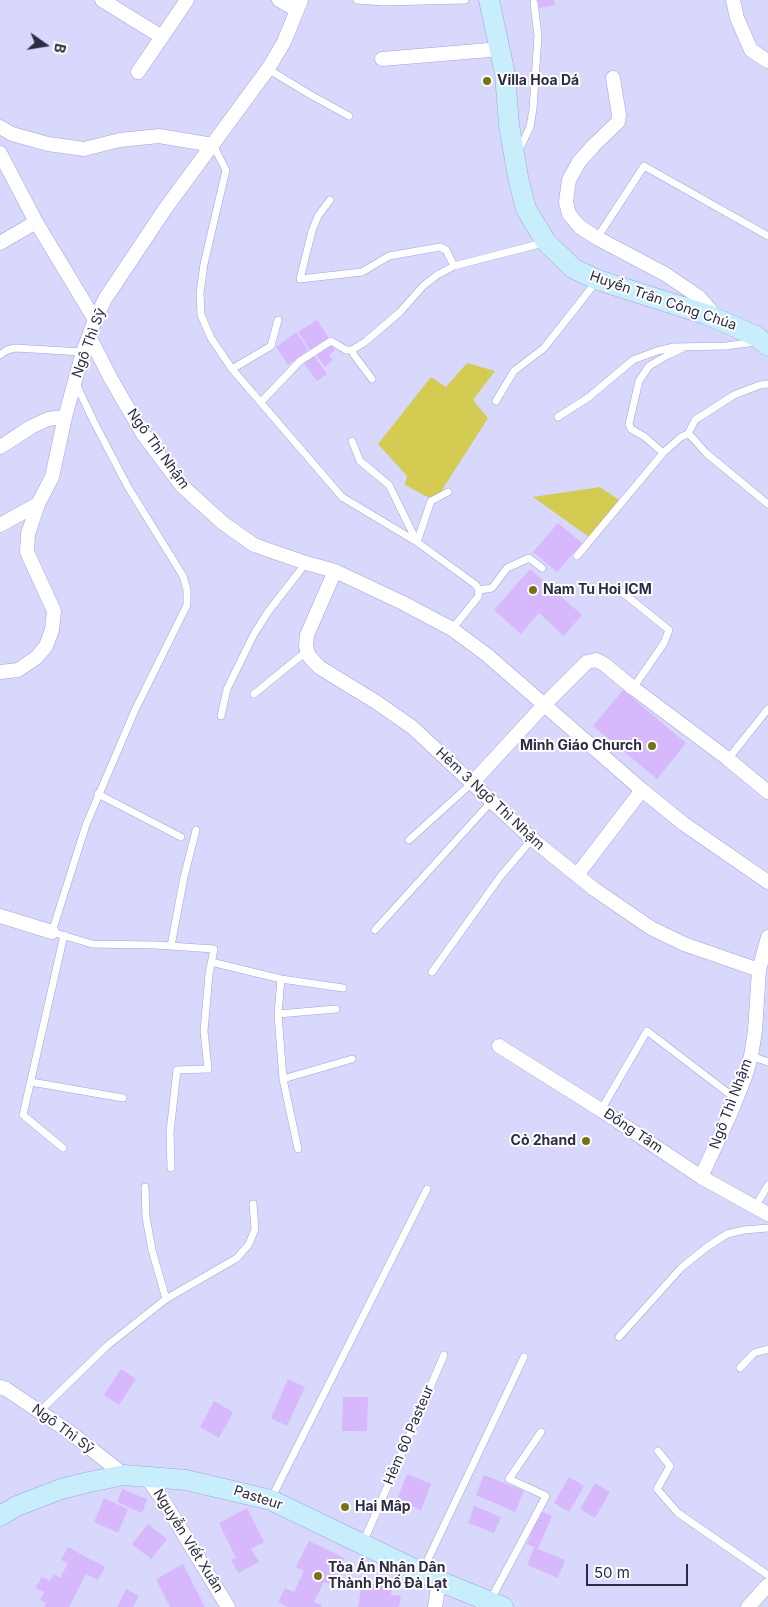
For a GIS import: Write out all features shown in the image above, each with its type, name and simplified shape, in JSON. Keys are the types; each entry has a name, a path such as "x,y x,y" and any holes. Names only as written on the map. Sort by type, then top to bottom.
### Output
{"street":[{"path":"102,0 162,37"},
{"path":"138,72 187,0"},
{"path":"279,0 299,5"},
{"name":"Huyền Trân Công Chúa","path":"489,0 501,48 514,159 526,209 546,242 574,269 598,280 718,319 756,336 765,343"},
{"path":"733,0 737,18 751,50 768,60"},
{"name":"Ngô Thì Sỹ","path":"0,672 18,670 37,656 46,646 52,630 54,611 28,552 28,534 38,504 52,477 65,417 94,320 105,299 165,209 268,69 284,42 299,5"},
{"path":"382,59 501,48"},
{"path":"613,78 619,115 618,122 594,144 579,162 569,180 566,202 568,214 580,227 597,238 665,274 699,297 718,319"},
{"path":"0,127 12,134 48,144 84,149 120,140 159,136 213,145"},
{"path":"0,153 36,222 94,320"},
{"path":"0,243 36,222"},
{"name":"Ngô Thì Nhậm","path":"89,336 111,379 144,434 182,486 223,523 254,545 336,571 452,628 487,654 642,790 684,824 766,876"},
{"path":"0,447 31,427 48,419 65,417"},
{"path":"0,525 38,504"},
{"path":"308,651 306,646 307,635 336,571"},
{"name":"Hẻm 3 Ngô Thì Nhậm","path":"308,651 309,656 320,667 412,727 532,839 594,889 651,928 684,944 759,970"},
{"path":"473,782 544,705 588,662 596,660 604,664 728,759 768,792"},
{"path":"577,875 642,790"},
{"path":"0,916 58,933"},
{"name":"Ngô Thì Nhậm","path":"701,1177 736,1099 751,1056 755,1031 759,970 768,937"},
{"name":"Đồng Tâm","path":"498,1046 601,1110 701,1177 768,1214"},
{"path":"0,1376 3,1388"},
{"name":"Ngô Thì Sỹ","path":"3,1388 71,1433 124,1475"},
{"name":"Pasteur","path":"0,1516 17,1506 61,1489 124,1475 186,1480 271,1500 430,1576 496,1604"},
{"name":"Nguyễn Viết Xuân","path":"146,1476 166,1505 228,1607"},
{"path":"430,1576 435,1607"},
{"path":"748,1607 768,1585"}],"lane":[{"path":"358,0 392,2 465,0"},
{"path":"514,159 530,127 533,109 538,36 534,3"},
{"path":"268,69 349,116"},
{"path":"213,145 226,170 204,264 200,293 201,315 211,338 232,369 342,497 417,542 476,585 479,590 478,597 452,628"},
{"path":"597,238 644,166 768,236"},
{"path":"330,200 318,216 312,231 300,279 362,272 389,256 440,247 446,250 454,266"},
{"path":"261,402 300,361 331,341 346,350 352,350 365,342 400,312 423,286 436,275 454,266 546,242"},
{"path":"496,401 514,371 544,348 598,280"},
{"path":"232,369 271,346 278,320"},
{"path":"558,417 589,396 633,360 657,351 688,346 765,343"},
{"path":"663,453 645,437 631,429 628,424 639,381 649,366 688,346"},
{"path":"0,355 7,350 15,348 83,352"},
{"path":"352,350 372,379"},
{"path":"63,1148 23,1115 31,1082 58,933 86,826 98,794 135,710 187,604 188,590 184,576 128,487 75,381"},
{"path":"577,556 663,453 681,437 688,434 695,420 734,395 760,385 768,384"},
{"path":"688,434 706,453 768,504"},
{"path":"352,441 360,461 389,485 417,542"},
{"path":"417,542 431,501 448,492"},
{"path":"479,590 492,588 507,568 529,558 542,568"},
{"path":"221,716 227,689 254,634 306,563"},
{"path":"623,593 669,630 664,643 633,688"},
{"path":"254,694 308,651"},
{"path":"728,759 768,708"},
{"path":"409,840 473,782"},
{"path":"98,794 181,837"},
{"path":"375,930 492,802"},
{"path":"172,946 184,877 196,830"},
{"path":"432,972 500,877 532,839"},
{"path":"58,933 92,944 214,949 204,1031 208,1069 177,1070 170,1132 171,1168"},
{"path":"211,962 280,979 343,988"},
{"path":"280,979 278,1014 283,1079 298,1149"},
{"path":"278,1014 336,1009"},
{"path":"601,1110 647,1031 736,1099"},
{"path":"751,1056 768,1062"},
{"path":"283,1079 352,1058"},
{"path":"31,1082 123,1098"},
{"path":"755,1207 768,1185"},
{"path":"145,1187 146,1217 152,1250 166,1299"},
{"path":"271,1500 427,1189"},
{"path":"39,1412 108,1345 166,1299 237,1258 249,1244 255,1229 254,1204"},
{"path":"619,1338 681,1268 707,1247 726,1234 768,1228"},
{"path":"740,1368 754,1354 768,1349"},
{"name":"Hẻm 60 Pasteur","path":"363,1543 444,1355"},
{"path":"430,1576 524,1357"},
{"path":"496,1604 546,1496 509,1479 541,1432"},
{"path":"658,1451 670,1466 656,1489 678,1513 768,1575"}],"shaded area":[{"path":"467,363 495,371 473,400 488,418 435,501 405,485 407,476 378,444 431,377 446,387"},
{"path":"600,487 619,500 589,537 533,497"}],"building":[{"path":"537,0 554,0 555,5 539,8"},
{"path":"317,320 330,340 311,352 298,332"},
{"path":"296,332 308,350 288,365 276,347"},
{"path":"330,343 335,350 329,355 333,360 325,367 316,355"},
{"path":"314,356 327,374 317,381 304,363"},
{"path":"558,523 582,543 557,572 533,552"},
{"name":"Nam Tu Hoi ICM","path":"530,569 582,615 564,636 539,613 521,634 494,610"},
{"path":"623,690 686,743 657,779 593,726"},
{"path":"121,1369 136,1379 119,1405 104,1395"},
{"path":"288,1379 305,1387 287,1426 271,1418"},
{"path":"343,1397 368,1397 367,1431 342,1431"},
{"path":"214,1401 233,1412 219,1438 200,1427"},
{"path":"407,1474 431,1484 421,1510 397,1500"},
{"path":"484,1475 524,1491 515,1512 476,1495"},
{"path":"569,1477 584,1486 569,1512 554,1503"},
{"path":"595,1483 610,1492 595,1518 580,1509"},
{"path":"122,1489 147,1499 142,1513 117,1502"},
{"path":"104,1498 128,1509 118,1533 94,1522"},
{"path":"474,1506 501,1517 494,1533 468,1523"},
{"path":"247,1508 264,1542 251,1549 259,1562 238,1573 231,1560 236,1558 219,1523"},
{"path":"540,1511 552,1516 538,1549 565,1560 558,1578 527,1565 534,1547 527,1544"},
{"path":"148,1524 167,1539 151,1559 132,1544"},
{"name":"Tòa Án Nhân Dân Thành Phố Đà Lạt","path":"309,1541 344,1558 331,1585 324,1582 314,1602 322,1605 321,1607 288,1607 278,1602 285,1588 294,1592 304,1571 296,1567"},
{"path":"68,1547 105,1567 98,1580 86,1574 69,1607 44,1607 46,1603 40,1600 44,1592 35,1588 42,1577 50,1581 54,1574 60,1578 68,1563 61,1560"},
{"path":"183,1564 205,1607 170,1607 156,1579"},
{"path":"362,1582 392,1587 391,1595 401,1596 399,1607 358,1607"},
{"path":"126,1589 139,1596 133,1607 117,1607"}],"place":[{"name":"Villa Hoa Dá","path":"487,81"},
{"name":"Nam Tu Hoi ICM","path":"533,590"},
{"name":"Minh Giáo Church","path":"652,746"},
{"name":"Cỏ 2hand","path":"586,1141"},
{"name":"Hai Mâp","path":"345,1507"},
{"name":"Tòa Án Nhân Dân Thành Phố Đà Lạt","path":"318,1576"}]}
